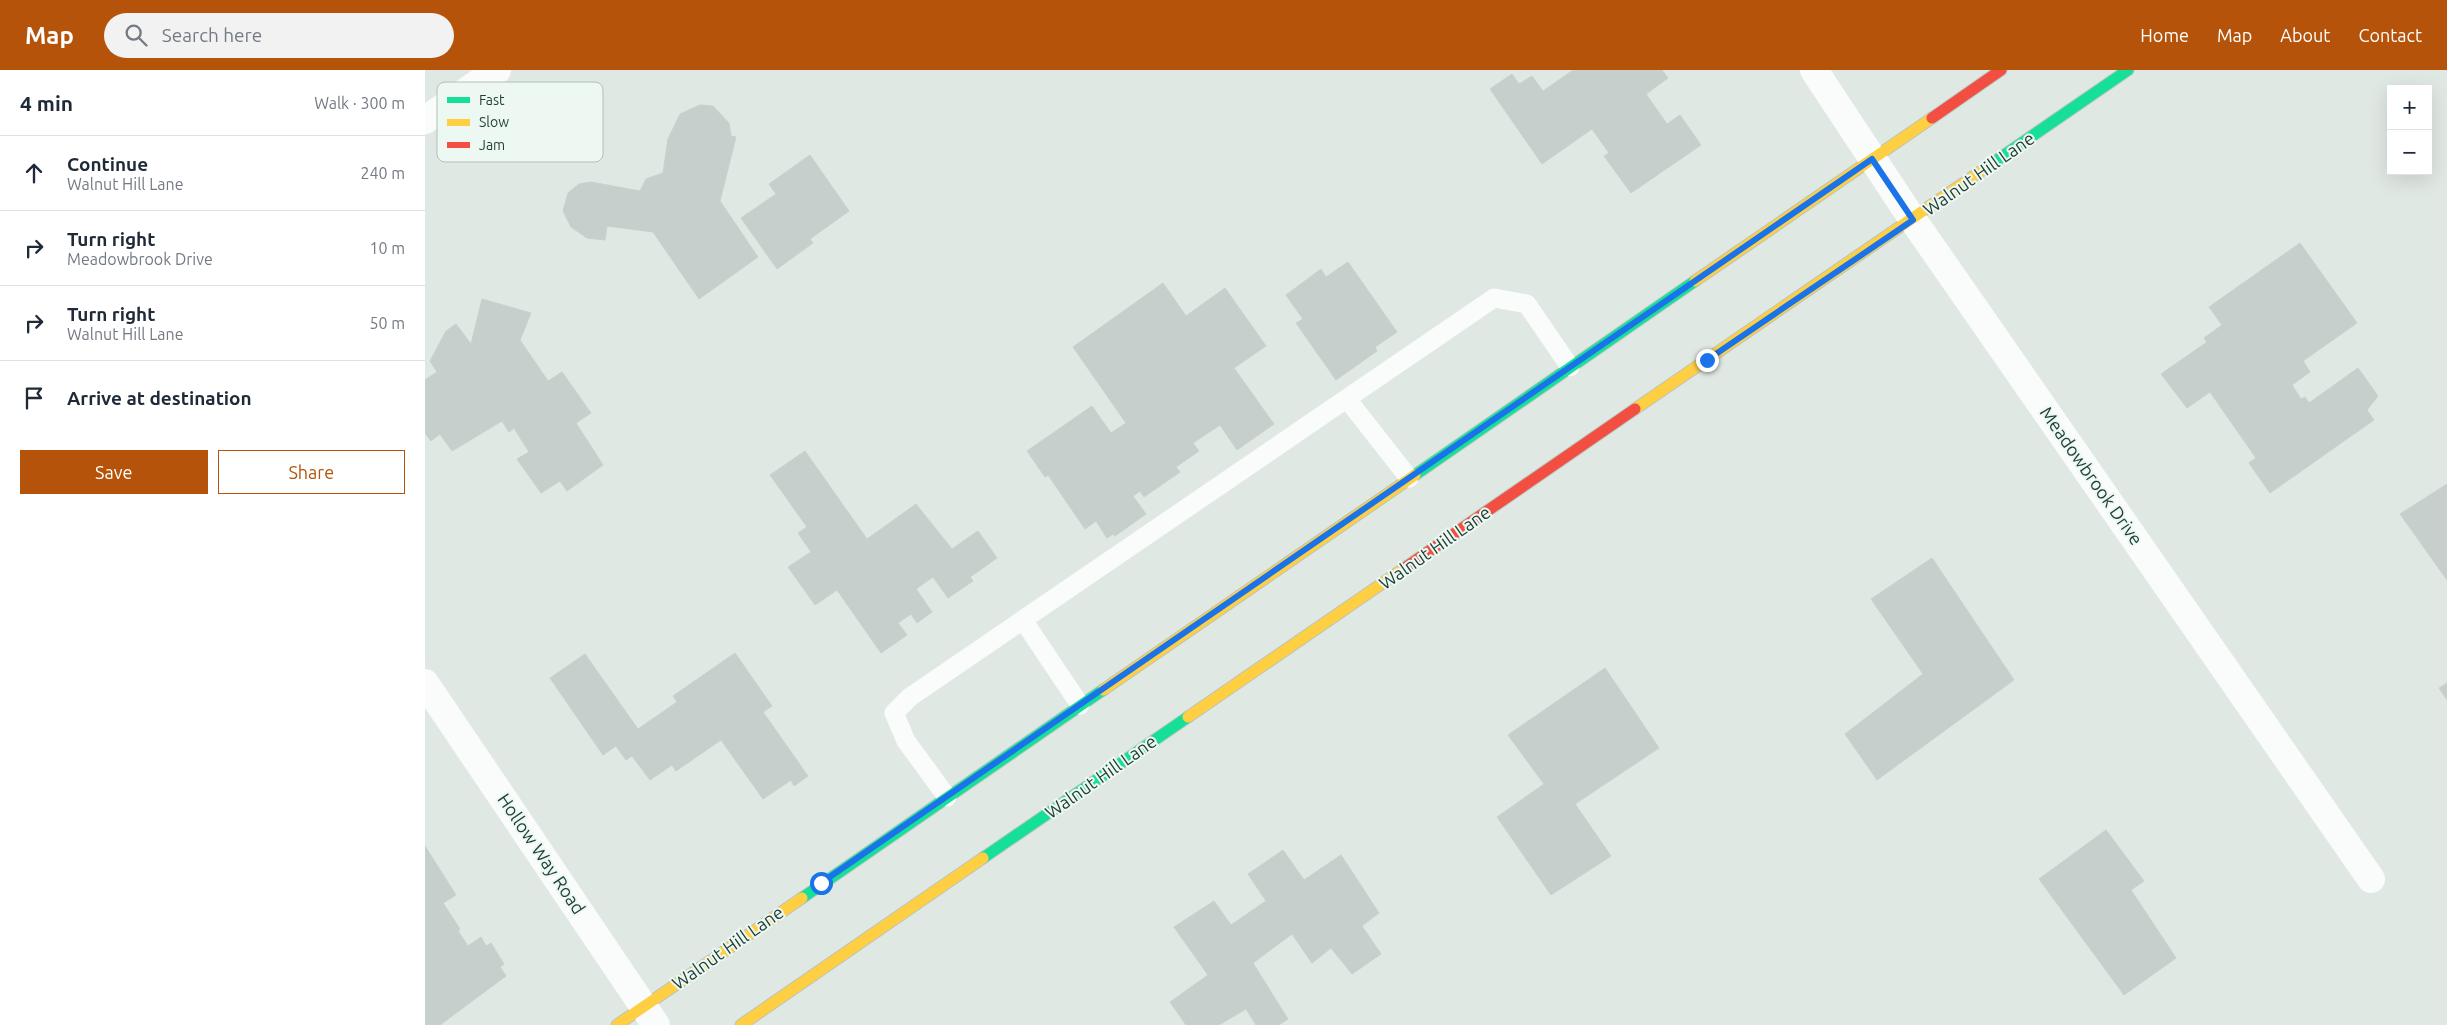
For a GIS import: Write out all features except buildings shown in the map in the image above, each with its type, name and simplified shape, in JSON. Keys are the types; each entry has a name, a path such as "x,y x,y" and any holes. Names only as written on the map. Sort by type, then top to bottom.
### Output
{"main road":[{"name":"Walnut Hill Lane","path":"617,1025 650,1016 947,797 2001,70"},
{"name":"Walnut Hill Lane","path":"741,1025 1913,220 2128,70"}],"street":[{"path":"480,82 497,70"},
{"name":"Meadowbrook Drive","path":"1814,70 1913,220 2371,879"},
{"path":"425,120 437,112"},
{"name":"Hollow Way Road","path":"425,683 650,1016"}],"lane":[{"path":"947,797 906,741 894,713 909,697 1494,298 1527,304 1570,367"},
{"path":"1347,399 1409,478"},
{"path":"1023,620 1080,705"}],"traffic: fast":[{"path":"1984,169 2128,70"},
{"path":"1415,475 1695,281"},
{"path":"802,898 1103,690"},
{"path":"983,858 1188,717"}],"traffic: slow":[{"path":"1695,281 1932,118"},
{"path":"1635,409 1984,169"},
{"path":"1103,690 1415,475"},
{"path":"1188,717 1406,567"},
{"path":"741,1025 983,858"},
{"path":"617,1025 802,898"}],"traffic: jam":[{"path":"1932,118 2001,70"},
{"path":"1406,567 1635,409"}],"route":[{"path":"821,883 1872,159 1913,220 1707,360"}]}
